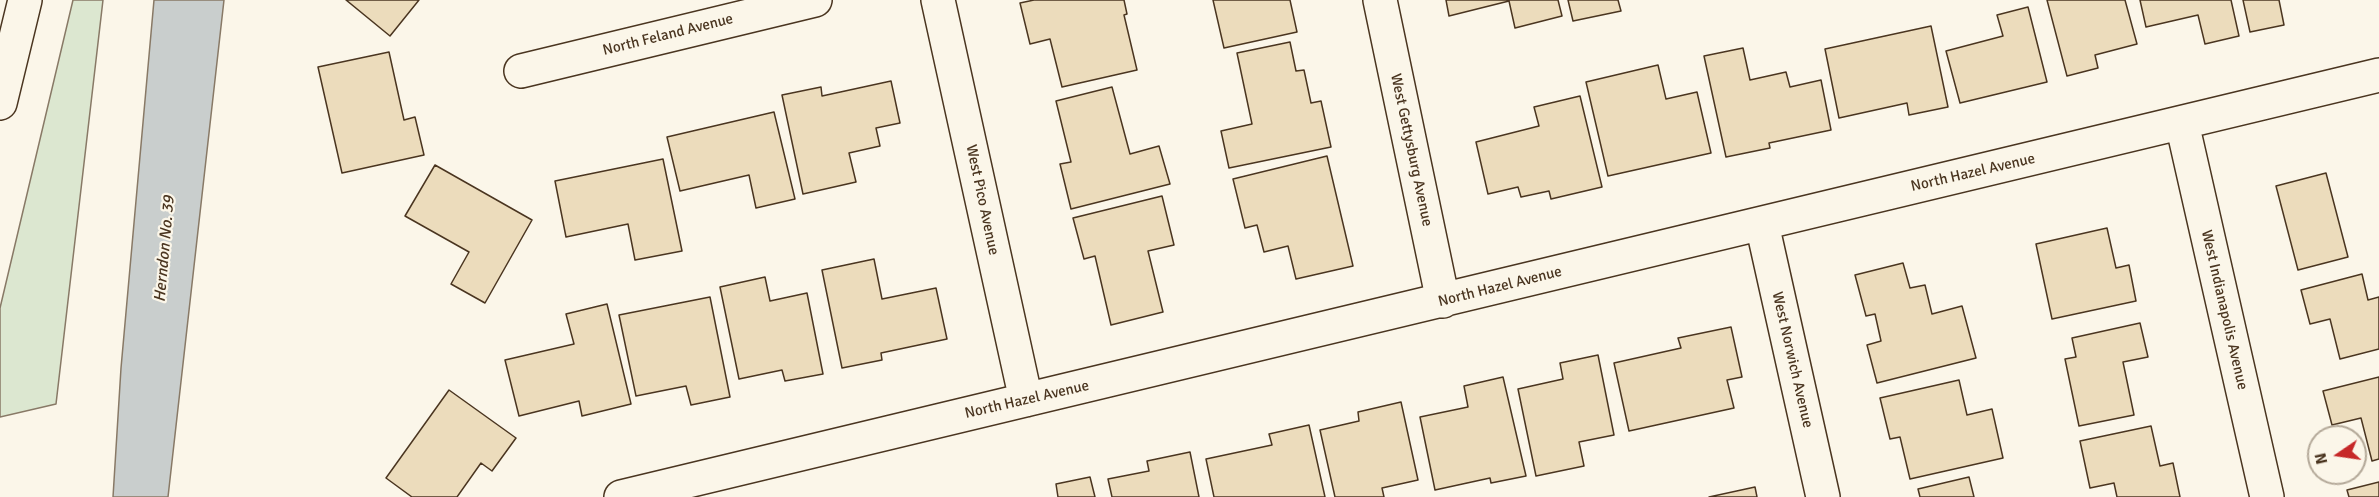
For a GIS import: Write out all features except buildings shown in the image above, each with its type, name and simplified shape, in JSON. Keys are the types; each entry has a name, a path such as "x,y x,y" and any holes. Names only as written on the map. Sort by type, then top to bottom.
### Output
{"street":[{"path":"0,103 25,0"},
{"name":"North Feland Avenue","path":"521,71 814,0"},
{"name":"West Pico Avenue","path":"938,0 1026,400"},
{"name":"West Gettysburg Avenue","path":"1380,0 1443,301"},
{"name":"North Hazel Avenue","path":"621,497 2379,75"},
{"name":"West Indianapolis Avenue","path":"2182,123 2267,497"},
{"name":"West Norwich Avenue","path":"1762,224 1823,497"}],"green space":[{"path":"73,0 103,0 56,404 0,417 0,308"}],"water":[{"name":"Herndon No. 39","path":"154,0 224,0 168,497 113,497 121,368"}]}
